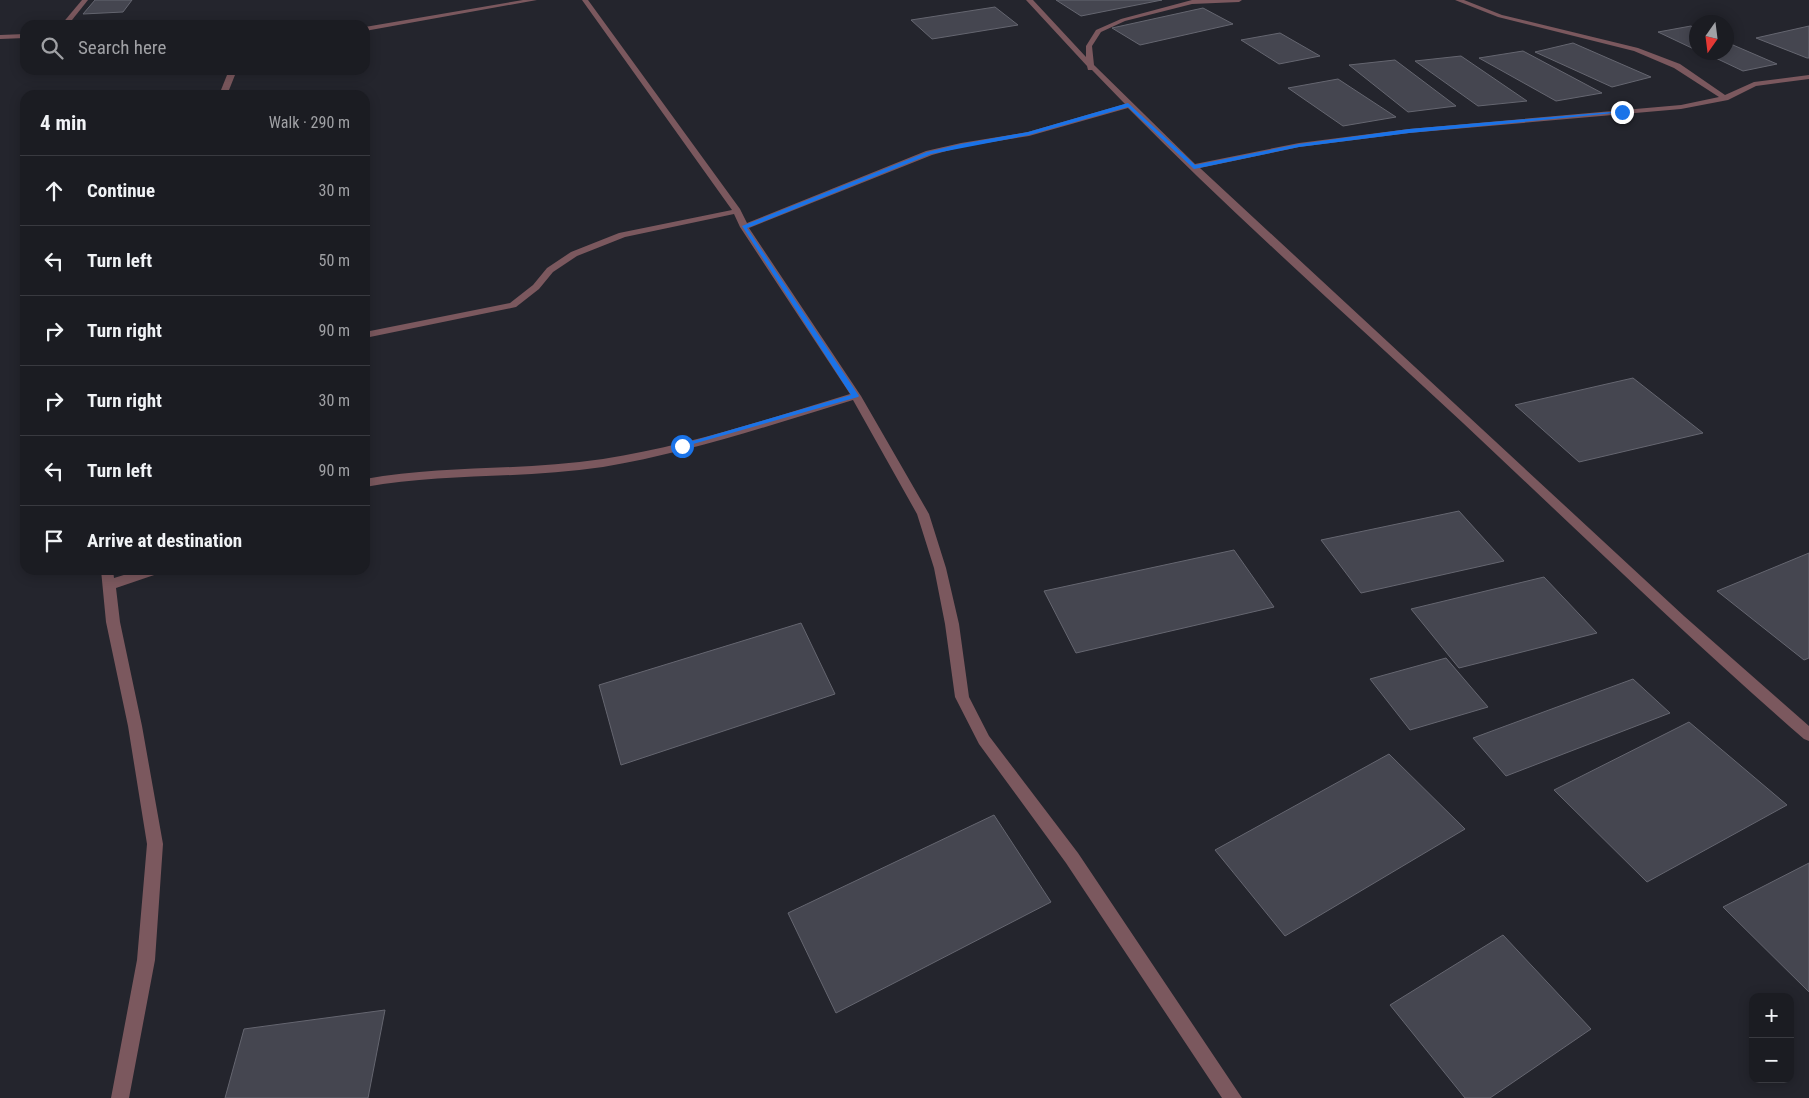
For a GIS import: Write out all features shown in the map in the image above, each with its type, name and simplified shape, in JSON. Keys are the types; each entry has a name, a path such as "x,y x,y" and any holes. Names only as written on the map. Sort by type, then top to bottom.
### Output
{"street":[{"path":"68,20 85,0"},
{"path":"370,28 534,0"},
{"path":"585,0 737,210 744,227 856,396 923,514 940,568 952,624 962,697 984,740 1072,858 1233,1098"},
{"path":"1029,0 1128,105 1730,667 1809,735"},
{"path":"1092,68 1089,46 1098,31 1122,20 1192,2 1239,0"},
{"path":"1458,0 1500,16 1636,49 1678,66 1724,98"},
{"path":"0,37 20,36"},
{"path":"225,90 231,75"},
{"path":"1194,167 1299,146 1400,132 1681,107 1724,98 1754,84 1809,77"},
{"path":"744,227 929,153 961,145 1029,134 1128,105"},
{"path":"370,334 513,305 536,287 550,270 574,254 622,235 737,210"},
{"path":"370,482 415,475 556,468 602,463 666,451 856,396"},
{"path":"120,1098 146,960 155,844 136,726 113,622 108,577 121,575"}],"building":[{"path":"95,0 132,0 123,12 83,14"},
{"path":"1056,0 1162,0 1081,16"},
{"path":"995,7 1018,25 932,39 911,20"},
{"path":"1203,8 1233,24 1140,45 1112,28"},
{"path":"1689,26 1689,47 1658,32"},
{"path":"1809,26 1809,58 1756,38"},
{"path":"1280,33 1320,56 1279,64 1241,40"},
{"path":"1573,43 1651,77 1612,87 1535,52"},
{"path":"1734,45 1777,64 1743,71 1720,60 1734,60"},
{"path":"1523,51 1602,93 1556,101 1479,58"},
{"path":"1461,56 1527,101 1478,106 1415,61"},
{"path":"1395,60 1456,106 1408,112 1349,65"},
{"path":"1338,79 1396,117 1343,126 1288,88"},
{"path":"1633,378 1703,433 1579,462 1515,405"},
{"path":"1459,511 1504,561 1361,593 1321,540"},
{"path":"1234,550 1274,607 1076,653 1044,591"},
{"path":"1809,553 1809,658 1804,660 1717,591"},
{"path":"1544,577 1597,633 1459,668 1411,609"},
{"path":"801,623 835,694 621,765 599,685"},
{"path":"1446,658 1488,707 1410,730 1370,679"},
{"path":"1633,679 1670,713 1506,776 1473,738"},
{"path":"1689,722 1787,805 1647,882 1554,790"},
{"path":"1389,754 1465,829 1285,936 1215,850"},
{"path":"994,815 1051,902 836,1013 788,913"},
{"path":"1809,863 1809,992 1723,907"},
{"path":"1503,935 1591,1029 1490,1098 1465,1098 1390,1005"},
{"path":"385,1010 368,1098 225,1098 244,1029"}],"route":[{"path":"682,446 856,396 744,227 881,174 929,153 961,145 1029,134 1128,105 1194,167 1299,146 1409,131 1622,112"}]}
